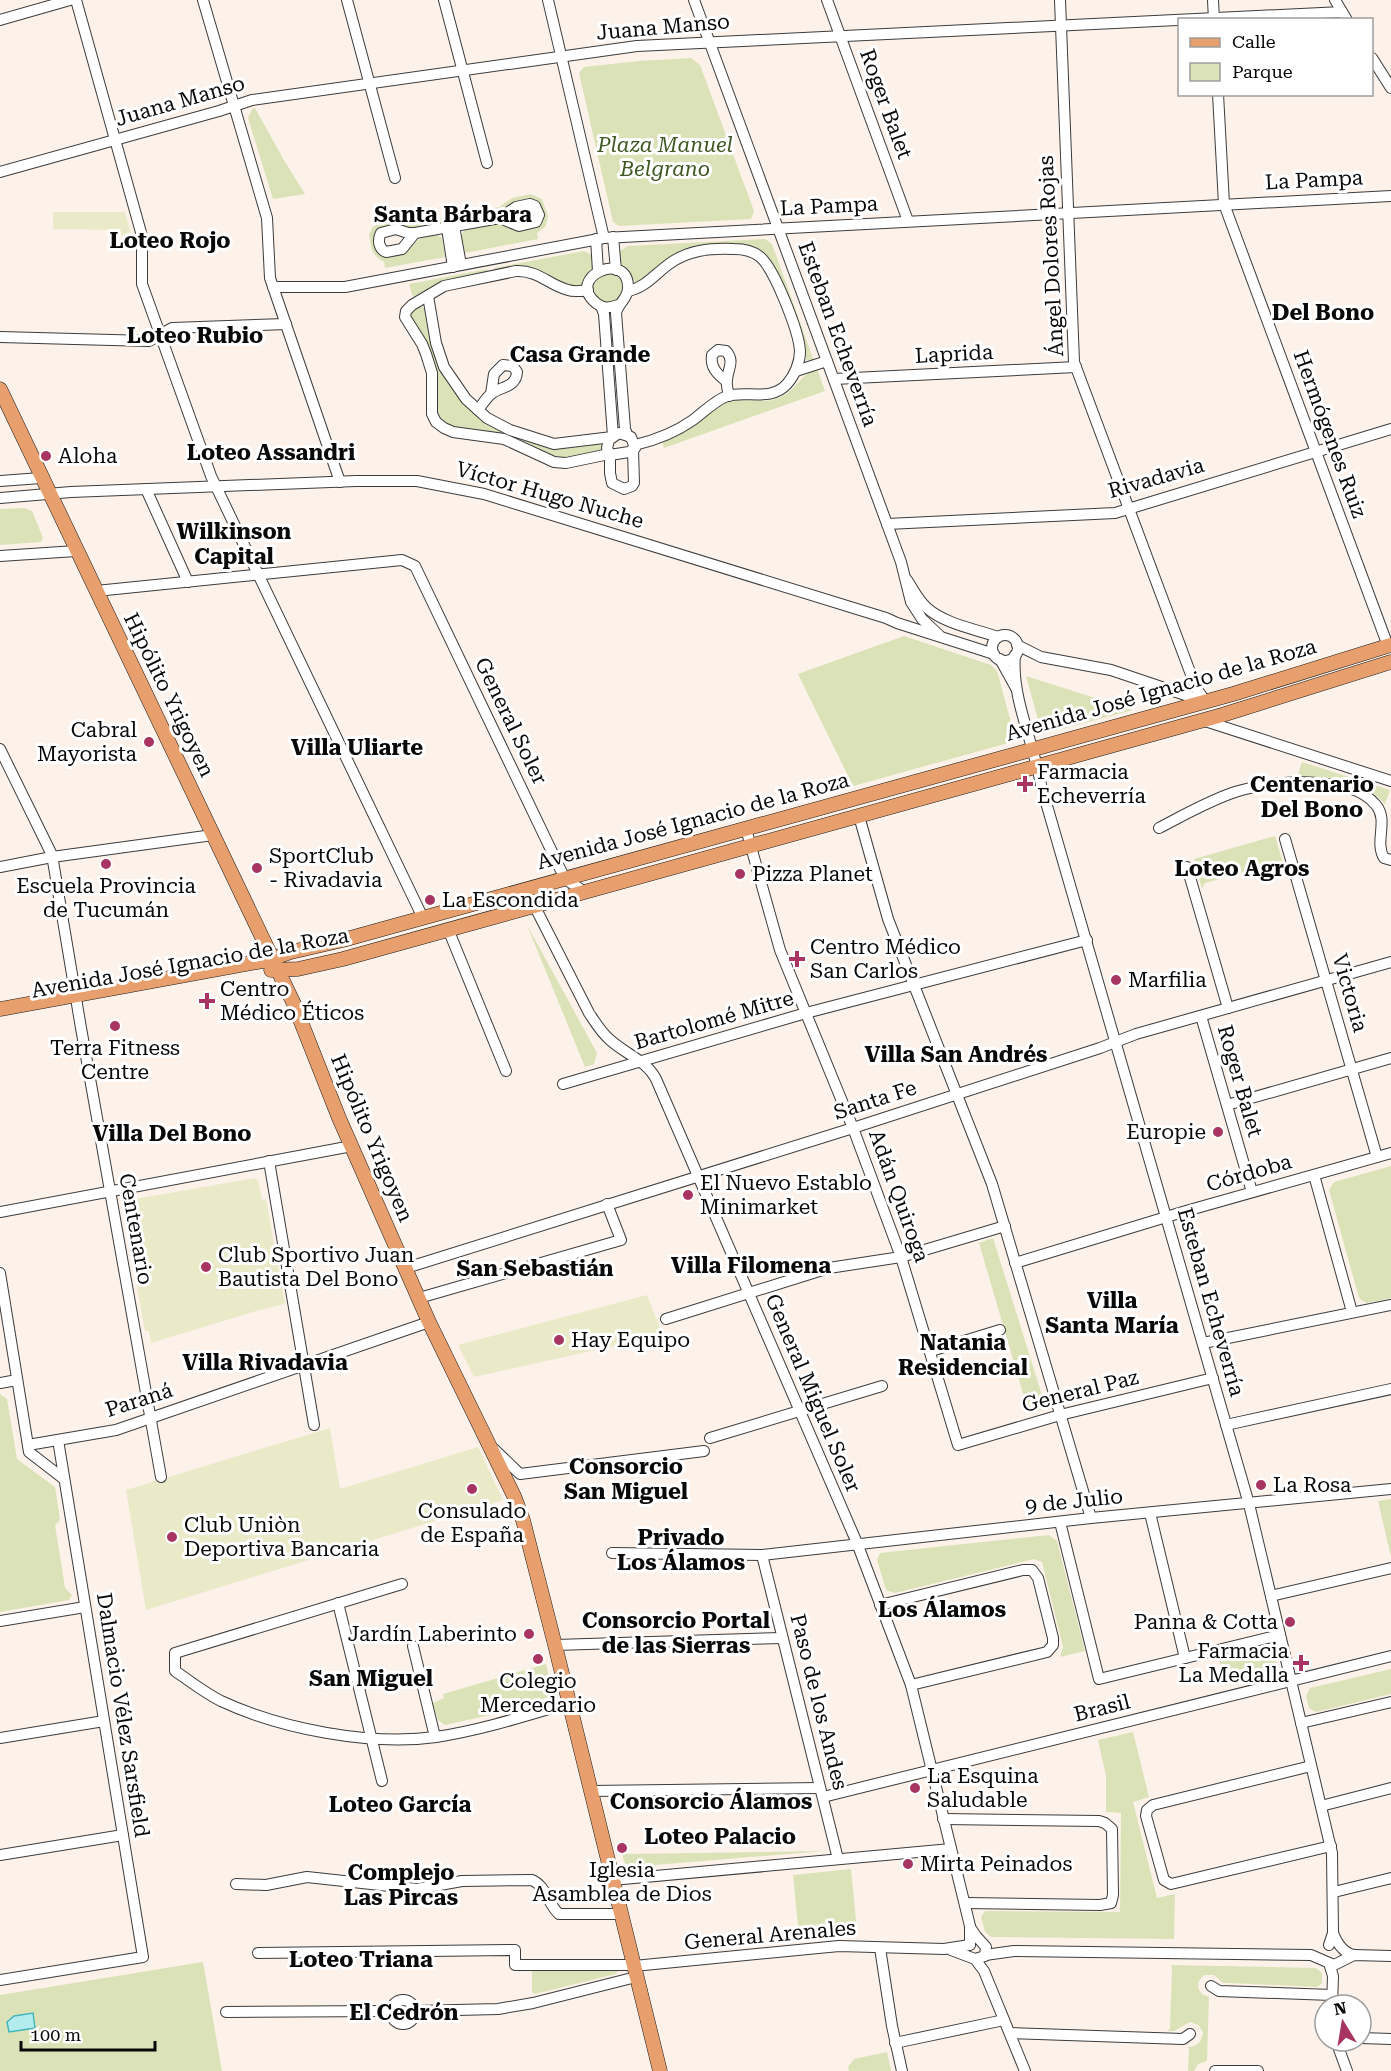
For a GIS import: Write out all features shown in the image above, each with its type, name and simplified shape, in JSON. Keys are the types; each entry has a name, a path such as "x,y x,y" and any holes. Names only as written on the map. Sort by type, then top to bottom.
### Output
{"main road":[{"name":"Hipólito Yrigoyen","path":"0,389 294,1004 352,1146 429,1322 514,1496 523,1520 555,1646 660,2071"},
{"name":"Avenida José Ignacio de la Roza","path":"275,964 291,952 423,918 1206,702 1389,645"},
{"name":"Avenida José Ignacio de la Roza","path":"0,1018 76,1000 275,964 298,969 343,958 1202,720 1391,662"},
{"name":"Avenida José Ignacio de la Roza","path":"0,1009 76,1000"}],"street":[{"path":"0,20 70,0"},
{"path":"76,0 142,236 142,284 211,476 423,918"},
{"path":"203,0 267,218 270,278 340,482"},
{"path":"347,0 395,178"},
{"path":"444,0 487,163"},
{"path":"548,0 604,238 616,270"},
{"name":"Esteban Echeverría","path":"694,0 887,525 911,602 918,614 943,638 997,657 1017,689"},
{"name":"Roger Balet","path":"827,0 908,221"},
{"name":"Ángel Dolores Rojas","path":"1060,0 1074,362 1196,688 1206,702"},
{"path":"1213,0 1214,18"},
{"path":"1335,0 1345,16"},
{"name":"Juana Manso","path":"1258,18 1345,16"},
{"name":"Juana Manso","path":"0,172 252,100 637,46 1178,20"},
{"path":"1373,60 1391,88"},
{"name":"Hermógenes Ruiz","path":"1218,96 1224,204 1389,645"},
{"name":"La Pampa","path":"273,287 345,287 604,238 1391,196"},
{"path":"416,233 500,218"},
{"path":"450,227 457,266"},
{"path":"598,271 604,238"},
{"path":"588,290 568,290 538,275 516,271 450,284 408,309 405,317 422,344 432,373 432,410 439,425 453,432 504,439 555,462 566,463 634,447 676,430 719,400 729,396 772,393 787,385 796,371 800,353 797,335 772,271 754,252 734,249 691,252 668,265 647,284 628,291"},
{"path":"488,260 492,276"},
{"path":"608,268 616,270 625,277 628,291 618,305 612,308 601,306 594,302 588,290 591,278 598,271 608,268"},
{"path":"428,296 436,342 444,367 466,399 502,427 548,443 570,443 619,433 627,434"},
{"path":"601,306 604,314 612,436 608,444 610,473 612,483 624,489 634,483 634,447 633,440 625,429 615,313 618,305"},
{"path":"0,337 150,341 172,328 286,324"},
{"path":"796,371 827,360"},
{"name":"Laprida","path":"834,379 1076,367"},
{"path":"726,381 729,396"},
{"path":"478,410 491,394"},
{"name":"Rivadavia","path":"887,525 1115,513 1391,429"},
{"path":"0,481 41,478"},
{"name":"Víctor Hugo Nuche","path":"0,498 146,489 410,480 484,494 886,618 915,624 927,623"},
{"path":"146,489 188,582"},
{"path":"0,556 76,551"},
{"name":"General Soler","path":"260,574 402,560 415,566 565,879"},
{"path":"96,591 260,574"},
{"name":"Esteban Echeverría","path":"906,580 926,607 951,622 998,637"},
{"name":"Víctor Hugo Nuche","path":"886,618 943,638"},
{"name":"Esteban Echeverría","path":"927,623 951,622"},
{"path":"1008,635 1012,637 1016,650 1009,660 997,657 993,644 998,637 1008,635"},
{"path":"1016,650 1045,658 1111,670 1206,702"},
{"name":"Esteban Echeverría","path":"1016,650 1017,689 1041,785 1249,1504 1321,1806 1333,1861 1333,1933 1336,1955 1332,1993"},
{"path":"1202,720 1391,781"},
{"name":"Centenario","path":"0,749 52,857 161,1477"},
{"path":"1160,828 1207,803 1244,790 1294,783 1338,785 1364,794 1377,806 1382,819 1380,849 1384,858 1391,860"},
{"path":"859,816 888,918 992,1184 1091,1518"},
{"name":"Adán Quiroga","path":"746,829 780,950 853,1128 902,1257 958,1445"},
{"path":"0,867 52,857 213,835"},
{"name":"Victoria","path":"1285,839 1377,1157"},
{"name":"Roger Balet","path":"1187,867 1227,1008"},
{"path":"565,879 585,892"},
{"path":"513,893 526,898 534,905"},
{"name":"General Miguel Soler","path":"534,905 584,1003 599,1027 608,1038 649,1068 656,1079 857,1544 911,1685 970,1926 969,1953 981,1953"},
{"path":"448,929 506,1071"},
{"name":"Bartolomé Mitre","path":"562,1084 806,1013 1087,940"},
{"name":"Santa Fe","path":"406,1268 853,1128 1116,1042 1391,962"},
{"name":"Roger Balet","path":"1201,1016 1252,1192"},
{"path":"1227,1105 1391,1058"},
{"path":"0,1212 352,1146"},
{"name":"Córdoba","path":"1015,1263 1391,1153"},
{"path":"269,1161 314,1425"},
{"path":"1314,1175 1352,1312"},
{"path":"419,1298 621,1240 607,1204"},
{"path":"666,1319 829,1268 902,1257 1005,1226"},
{"path":"0,1273 29,1452 64,1479"},
{"path":"1203,1343 1391,1305"},
{"name":"Paraná","path":"28,1445 116,1430 429,1322"},
{"path":"931,1351 1000,1330"},
{"name":"General Paz","path":"958,1445 1060,1415 1213,1378"},
{"path":"0,1383 17,1380"},
{"path":"710,1438 882,1386"},
{"path":"1226,1425 1391,1389"},
{"name":"Dalmacio Vélez Sarsfield","path":"0,1980 143,1957 58,1440"},
{"path":"492,1447 520,1474 704,1451"},
{"name":"9 de Julio","path":"612,1553 762,1555 1091,1518 1391,1489"},
{"path":"1150,1513 1185,1658"},
{"name":"Brasil","path":"1060,1522 1099,1679 1280,1635"},
{"name":"Paso de los Andes","path":"762,1555 838,1860"},
{"path":"1270,1596 1391,1568"},
{"path":"880,1605 1023,1570 1032,1570 1038,1578 1053,1638 1053,1645 1047,1652 911,1685"},
{"path":"402,1584 175,1653 175,1671 220,1700 282,1723 371,1738 435,1737 488,1727 569,1704"},
{"path":"338,1603 382,1780"},
{"path":"0,1621 86,1607"},
{"path":"555,1646 782,1638"},
{"path":"413,1646 435,1737"},
{"name":"Brasil","path":"591,1791 821,1792 932,1770 1391,1656"},
{"path":"1301,1723 1391,1702"},
{"path":"0,1738 104,1721"},
{"path":"1311,1767 1153,1804 1147,1810 1146,1816 1164,1880 1171,1884 1330,1846"},
{"path":"1321,1806 1391,1788"},
{"path":"943,1819 1099,1821 1110,1826 1112,1831 1113,1895 1111,1903 1100,1905 965,1904"},
{"path":"0,1855 123,1835"},
{"path":"612,1880 951,1849"},
{"path":"236,1884 266,1885 299,1878 320,1877 417,1889 462,1881 527,1879 542,1886 552,1907 559,1914 621,1914"},
{"path":"1334,1892 1391,1878"},
{"name":"General Miguel Soler","path":"970,1926 976,1936 984,1971 1025,2071"},
{"name":"General Arenales","path":"945,1949 970,1945"},
{"name":"General Arenales","path":"634,1969 839,1946 945,1949 981,1953 1014,1951 1391,1956"},
{"path":"880,1948 902,2071"},
{"path":"258,1953 515,1950 515,1965 634,1969"},
{"path":"415,2011 498,2010 533,2003 634,1969"},
{"path":"1211,1986 1219,1990 1313,1998"},
{"path":"400,2000 410,2002 415,2011 412,2020 402,2024 393,2020 390,2011 392,2005 400,2000"},
{"path":"225,2012 390,2011"},
{"path":"896,2043 1004,2020"},
{"path":"1010,2033 1183,2039 1190,2034"},
{"path":"1373,2038 1391,2039"},
{"path":"1340,2053 1347,2071"},
{"path":"1215,2071 1258,2071"}],"green space":[{"name":"Plaza Manuel Belgrano","path":"691,58 700,65 754,211 751,219 619,226 613,222 579,73 584,67"},
{"path":"255,108 305,194 273,199 248,118 252,109"},
{"path":"531,194 542,199 548,216 546,226 537,233 538,239 465,253 461,236 465,229 498,223 517,231 537,228 542,224 543,217 540,204 532,199 514,202 500,212 414,228 378,229 374,234 377,251 382,256 407,251 419,239 435,234 442,238 445,257 385,268 384,262 372,251 369,234 373,227 380,223 397,220 410,224 423,222 499,207 512,198"},
{"path":"53,212 125,212 132,237 120,235 119,230 53,229"},
{"path":"765,239 772,244 814,361 806,360 802,337 792,306 767,257 696,247 672,255 648,277 634,281 622,264 618,252 628,246"},
{"path":"584,251 592,255 594,269 581,286 562,283 535,268 526,267 495,272 494,270 494,268"},
{"path":"487,269 488,273 441,282 413,297 409,284"},
{"path":"608,273 619,277 623,288 619,299 608,303 597,299 593,288 597,277"},
{"path":"421,306 425,309 462,399 547,446 601,442 602,452 561,459 444,424 436,412 435,378 410,320 410,312"},
{"path":"817,368 825,391 664,448 662,441 690,428 722,405 740,400 774,400 791,390"},
{"path":"24,508 32,511 43,538 41,542 0,545 0,509"},
{"path":"904,636 991,665 997,671 1015,737 1012,742 853,786 798,674"},
{"path":"1026,676 1133,710 1048,733 1040,727"},
{"path":"1302,762 1390,790 1385,804 1377,796 1356,785 1333,779 1297,777"},
{"path":"1275,836 1284,866 1278,863 1205,883 1202,889 1194,859"},
{"path":"527,925 597,1053 594,1064 585,1067"},
{"path":"1391,1166 1391,1298 1366,1303 1359,1298 1329,1190 1334,1182"},
{"name":"Club Sportivo Juan Bautista Del Bono","path":"255,1178 258,1180 262,1200 266,1199 285,1304 151,1343 149,1331 145,1331 127,1230 131,1229 126,1204 129,1200"},
{"path":"993,1238 1046,1408 1029,1414 979,1243"},
{"name":"Hay Equipo","path":"647,1295 663,1335 474,1377 458,1345"},
{"path":"0,1394 7,1399 17,1459 55,1487 60,1520 55,1525 65,1588 72,1595 69,1600 0,1612"},
{"path":"330,1428 340,1489 478,1447 503,1500 146,1610 126,1490"},
{"path":"1391,1499 1391,1557 1378,1501"},
{"path":"1049,1535 1057,1541 1085,1651 1060,1657 1063,1647 1042,1562 1034,1559 895,1593 886,1590 877,1560 880,1553"},
{"path":"1266,1647 1272,1650 1277,1666 1272,1674 1225,1686 1219,1658"},
{"path":"546,1664 552,1688 548,1697 504,1712 445,1725 438,1720 433,1703 444,1698 443,1694"},
{"path":"1391,1669 1391,1694 1316,1712 1309,1708 1306,1696 1310,1688"},
{"path":"1133,1732 1149,1797 1133,1802 1157,1898 1175,1894 1174,1939 991,1937 985,1932 981,1917 985,1911 1120,1912 1121,1813 1106,1812 1106,1776 1098,1740"},
{"path":"825,1851 630,1867 624,1862 622,1854"},
{"path":"851,1869 857,1932 799,1936 793,1875"},
{"path":"203,1962 222,2071 0,2071 0,1995"},
{"path":"1170,1965 1316,1968 1322,1973 1322,1983 1317,1987 1223,1983 1214,1975 1205,1975 1200,1979 1198,1986 1202,1994 1209,1997 1207,2061 1198,2064 1194,2071 1188,2071 1189,2049 1187,2047 1198,2043 1203,2032 1198,2025 1190,2022 1174,2031 1167,2031 1170,2029 1172,1967"},
{"path":"620,1967 616,1974 535,1994 532,1992 532,1968"},
{"path":"887,2052 891,2071 849,2071 848,2067 854,2059"}],"water":[{"path":"33,2013 35,2028 9,2032 7,2022 14,2016"}],"place":[{"name":"Aloha","path":"46,456"},
{"name":"Cabral Mayorista","path":"149,742"},
{"name":"Farmacia Echeverría","path":"1025,784"},
{"name":"Escuela Provincia de Tucumán","path":"106,864"},
{"name":"SportClub - Rivadavia","path":"257,868"},
{"name":"Pizza Planet","path":"740,874"},
{"name":"La Escondida","path":"430,900"},
{"name":"Centro Médico San Carlos","path":"797,959"},
{"name":"Marfilia","path":"1116,980"},
{"name":"Centro Médico Éticos","path":"207,1001"},
{"name":"Terra Fitness Centre","path":"115,1026"},
{"name":"Europie","path":"1218,1132"},
{"name":"El Nuevo Establo Minimarket","path":"688,1195"},
{"name":"Club Sportivo Juan Bautista Del Bono","path":"206,1267"},
{"name":"Hay Equipo","path":"559,1340"},
{"name":"La Rosa","path":"1261,1485"},
{"name":"Consulado de España","path":"472,1489"},
{"name":"Club Uniòn Deportiva Bancaria","path":"172,1537"},
{"name":"Panna & Cotta","path":"1290,1622"},
{"name":"Jardín Laberinto","path":"529,1634"},
{"name":"Colegio Mercedario","path":"538,1659"},
{"name":"Farmacia La Medalla","path":"1301,1663"},
{"name":"La Esquina Saludable","path":"915,1788"},
{"name":"Iglesia Asamblea de Dios","path":"622,1848"},
{"name":"Mirta Peinados","path":"908,1864"}],"district":[{"name":"Santa Bárbara","path":"453,214"},
{"name":"Loteo Rojo","path":"170,240"},
{"name":"Del Bono","path":"1323,312"},
{"name":"Loteo Rubio","path":"195,335"},
{"name":"Casa Grande","path":"580,354"},
{"name":"Loteo Assandri","path":"271,452"},
{"name":"Wilkinson Capital","path":"234,544"},
{"name":"Villa Uliarte","path":"357,747"},
{"name":"Centenario Del Bono","path":"1312,796"},
{"name":"Loteo Agros","path":"1242,868"},
{"name":"Villa San Andrés","path":"956,1054"},
{"name":"Villa Del Bono","path":"172,1133"},
{"name":"Villa Filomena","path":"751,1265"},
{"name":"San Sebastián","path":"535,1268"},
{"name":"Villa Santa María","path":"1112,1312"},
{"name":"Natania Residencial","path":"963,1354"},
{"name":"Villa Rivadavia","path":"265,1362"},
{"name":"Consorcio San Miguel","path":"626,1478"},
{"name":"Privado Los Álamos","path":"681,1550"},
{"name":"Los Álamos","path":"942,1609"},
{"name":"Consorcio Portal de las Sierras","path":"676,1632"},
{"name":"San Miguel","path":"371,1678"},
{"name":"Consorcio Álamos","path":"711,1801"},
{"name":"Loteo García","path":"400,1804"},
{"name":"Loteo Palacio","path":"720,1836"},
{"name":"Complejo Las Pircas","path":"401,1884"},
{"name":"Loteo Triana","path":"361,1959"},
{"name":"El Cedrón","path":"404,2012"}]}
